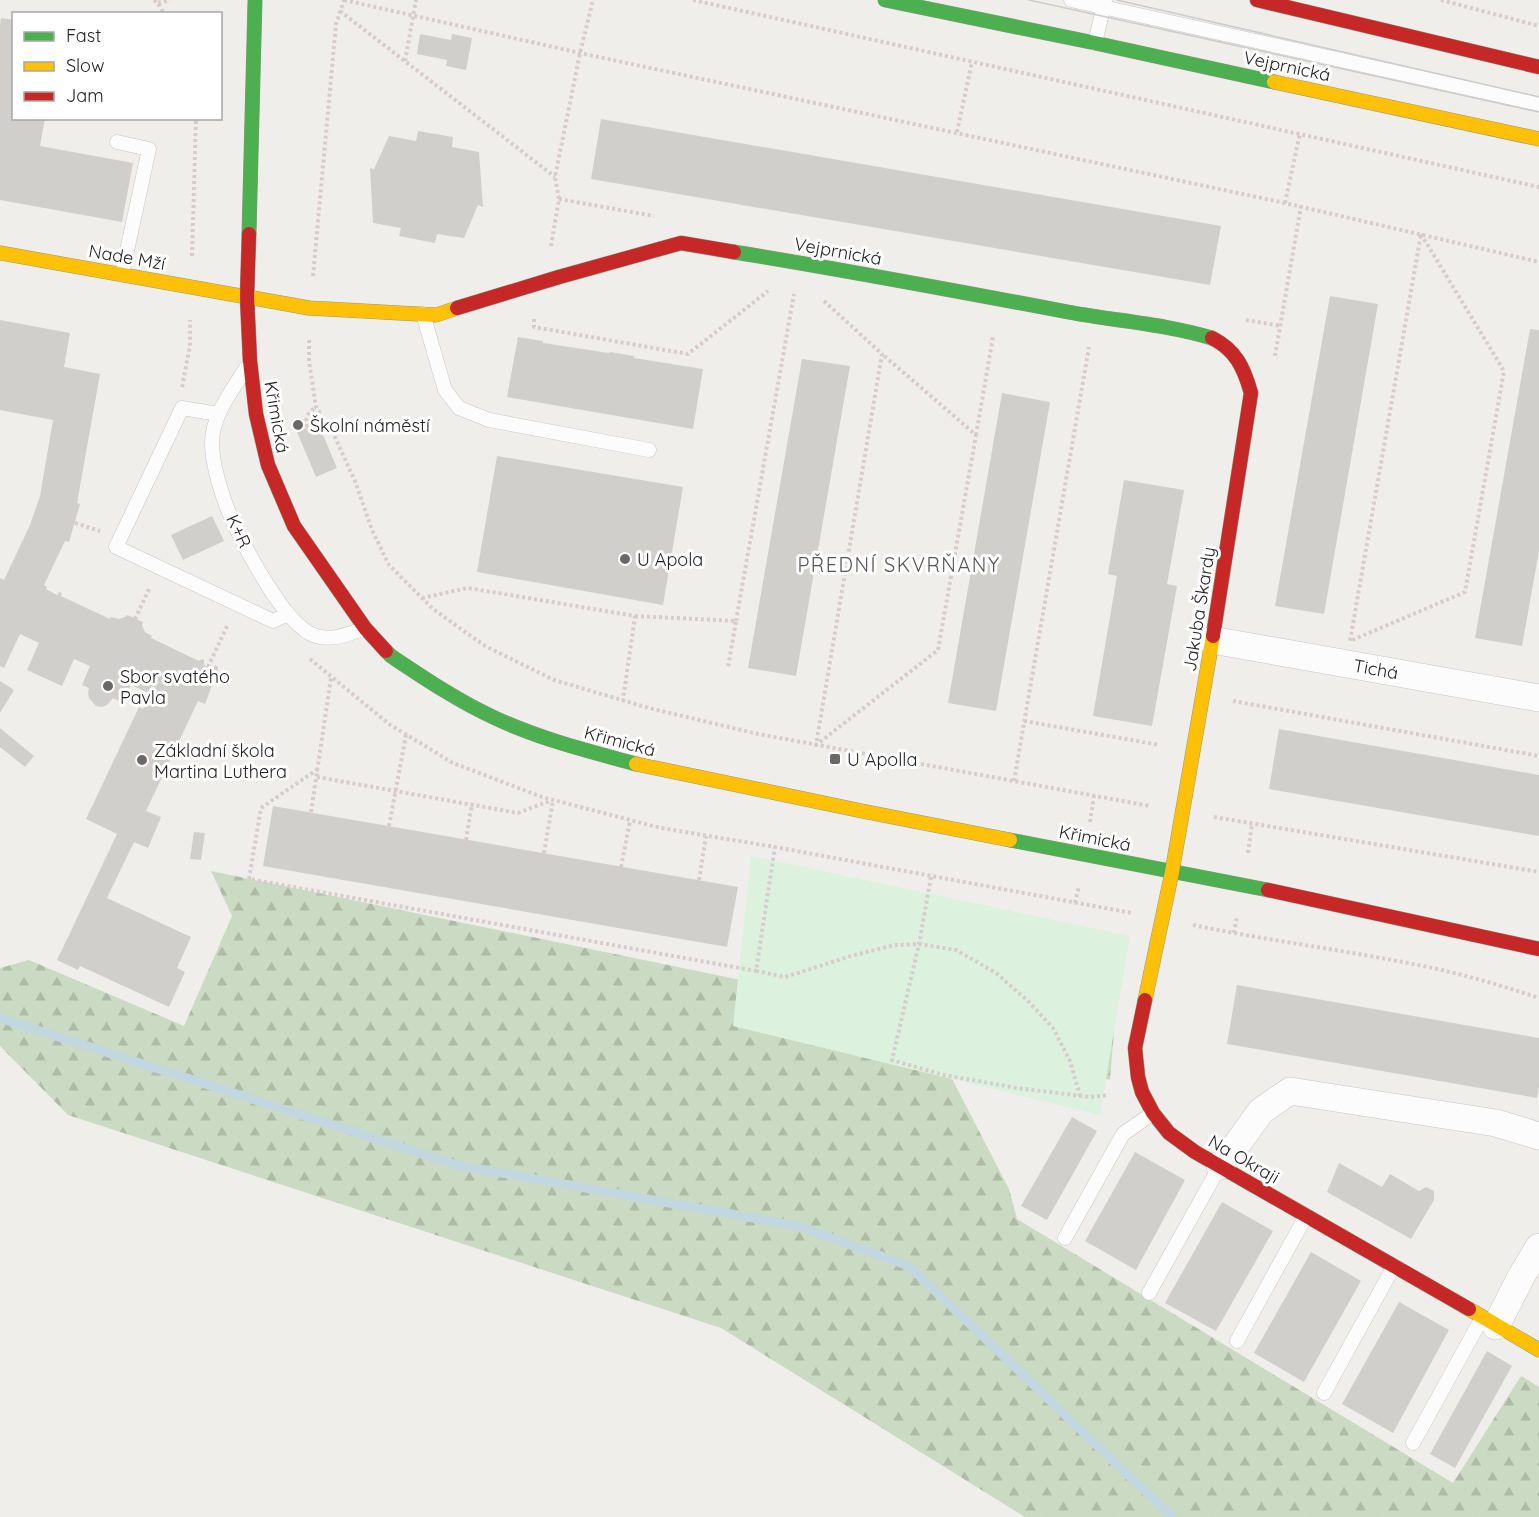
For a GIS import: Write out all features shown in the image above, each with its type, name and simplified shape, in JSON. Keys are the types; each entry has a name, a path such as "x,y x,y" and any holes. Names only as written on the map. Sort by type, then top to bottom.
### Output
{"main road":[{"name":"Křimická","path":"255,0 247,297 250,361 256,414 268,465 294,526 365,628 391,656 435,686 495,718 564,745 656,769 1254,887 1539,949"},
{"name":"Vejprnická","path":"885,0 1539,138"},
{"path":"1257,0 1539,67"},
{"name":"Vejprnická","path":"429,315 681,243 1192,332 1215,339 1234,354"},
{"name":"Nade Mží","path":"0,253 309,308 429,315"},
{"name":"Jakuba Škardy","path":"1172,872 1251,393 1245,371 1234,354"},
{"name":"Na Okraji","path":"1172,872 1135,1048 1137,1077 1142,1092 1153,1113 1168,1133 1195,1152 1539,1350"}],"street":[{"name":"Tichá","path":"1212,640 1539,698"},
{"path":"1220,1166 1261,1111 1290,1091 1496,1123 1539,1136"},
{"path":"1489,1322 1539,1247"}],"lane":[{"name":"Vejprnická","path":"1071,0 1104,4 1539,104"},
{"path":"1095,43 1104,4"},
{"path":"117,142 149,149 122,274"},
{"path":"429,315 445,390 459,408 489,420 649,450"},
{"name":"K+R","path":"250,361 218,414 214,428 212,442 214,462 226,504 244,545 267,584 301,628 316,636 341,637 365,628"},
{"path":"218,414 182,408 116,547 273,621 288,614"},
{"path":"1065,1238 1123,1134 1153,1113"},
{"path":"1149,1293 1220,1166"},
{"path":"1237,1341 1306,1216"},
{"path":"1324,1393 1394,1266"},
{"path":"1413,1443 1489,1322"}],"path":[{"path":"156,2 170,0"},
{"path":"1539,261 1301,206 580,53 344,0 336,24 309,308 309,361 316,407 338,444 355,481 372,530 389,565 433,609 485,646 554,680 649,708 758,734 1182,812 1539,872"},
{"path":"405,61 416,0"},
{"path":"551,246 559,199 555,177 593,0"},
{"path":"693,0 1539,187"},
{"path":"1441,0 1539,26"},
{"path":"340,11 555,177"},
{"path":"957,132 972,62"},
{"path":"192,254 196,120"},
{"path":"1285,203 1300,133"},
{"path":"1275,361 1301,206"},
{"path":"1350,641 1465,592 1498,405 1504,370 1421,234"},
{"path":"1350,641 1421,234"},
{"path":"729,668 798,276 778,259"},
{"path":"535,284 534,327 688,354 792,272"},
{"path":"823,300 976,435"},
{"path":"182,408 181,391 190,346 190,311"},
{"path":"1014,781 1095,316"},
{"path":"816,745 938,650 993,337"},
{"path":"816,745 882,354"},
{"path":"308,427 307,417 316,407"},
{"path":"422,598 468,588 635,616 736,621"},
{"path":"208,667 236,604"},
{"path":"623,700 635,616"},
{"path":"1340,639 1362,643"},
{"path":"311,812 331,678"},
{"path":"1224,700 1539,756"},
{"path":"1024,721 1193,751"},
{"path":"389,826 406,735"},
{"path":"318,769 261,808 249,879 785,977 895,945 919,944 956,950 996,973 1029,1002 1053,1028 1071,1061 1080,1096"},
{"path":"317,777 518,813 553,800 544,853"},
{"path":"466,840 472,804"},
{"path":"621,867 630,820"},
{"path":"699,880 706,836"},
{"path":"756,971 775,847"},
{"path":"931,877 919,944 892,1060 944,1076 1017,1088 1090,1097 1142,1092"},
{"path":"1162,918 1234,933 1430,967 1539,998"}],"green space":[{"path":"751,856 1130,936 1100,1115 733,1026"},
{"path":"211,871 814,995 800,887 1121,945 1110,1080 1030,1061 1000,954 873,926 1009,1189 1017,1219 1453,1483 1521,1376 1539,1387 1539,1517 1025,1517 721,1328 68,1115 0,1046 0,968 29,960 184,1026 232,916"}],"building":[{"path":"1,18 12,20 12,120 45,120 40,146 133,163 122,222 0,200"},
{"path":"420,34 451,40 452,34 472,38 466,70 446,66 447,60 417,54"},
{"path":"601,119 1221,226 1210,285 591,179"},
{"path":"418,131 453,137 452,147 479,152 483,207 478,205 464,238 437,234 435,243 399,236 401,228 373,223 370,168 374,169 389,136 416,141"},
{"path":"1330,296 1378,304 1324,614 1275,606"},
{"name":"Základní škola Martina Luthera","path":"0,320 70,333 64,367 100,374 77,503 80,504 69,542 65,541 44,585 46,589 57,595 59,592 62,593 61,596 110,619 110,617 119,619 130,616 143,622 145,632 152,636 151,638 199,661 204,660 204,665 211,668 215,665 218,667 205,704 198,701 146,811 161,817 148,848 134,842 107,898 191,937 177,968 185,972 169,1007 80,966 78,970 57,960 117,834 86,819 139,707 143,709 150,694 131,685 122,703 113,698 107,705 96,706 89,698 89,688 82,685 90,666 74,659 62,686 27,670 39,643 20,634 4,668 0,666 0,578 4,580 30,525 40,496 53,420 0,410"},
{"path":"1530,329 1539,330 1539,551 1522,646 1475,638"},
{"path":"518,337 703,369 693,429 507,397"},
{"path":"802,359 850,366 796,676 748,668"},
{"path":"1002,393 1050,402 996,711 948,703"},
{"path":"318,423 337,468 316,477 297,432"},
{"path":"497,456 683,487 663,605 477,572"},
{"path":"1124,480 1184,490 1167,584 1177,586 1152,726 1093,716 1117,576 1108,574"},
{"path":"212,516 224,541 183,560 171,535"},
{"path":"0,681 14,690 0,713"},
{"path":"0,728 34,756 25,767 0,747"},
{"path":"1279,729 1539,775 1539,836 1269,789"},
{"path":"273,806 738,887 727,947 263,866"},
{"path":"194,832 205,833 201,860 190,859"},
{"path":"1237,985 1539,1038 1537,1098 1227,1044"},
{"path":"1072,1117 1097,1131 1047,1220 1021,1206"},
{"path":"1135,1152 1185,1180 1136,1270 1085,1241"},
{"path":"1339,1163 1382,1187 1390,1174 1419,1191 1426,1187 1434,1191 1434,1200 1411,1239 1327,1192"},
{"path":"1222,1202 1273,1231 1216,1331 1165,1303"},
{"path":"1311,1252 1361,1281 1304,1382 1254,1353"},
{"path":"1399,1302 1449,1330 1393,1433 1342,1404"},
{"path":"1487,1351 1512,1366 1455,1468 1430,1454"}],"waterway":[{"path":"0,1018 457,1165 798,1226 909,1266 1172,1517"}],"tram line":[{"path":"1029,0 1539,112"},
{"path":"1117,0 1539,97"}],"traffic: fast":[{"path":"249,234 255,0"},
{"path":"885,0 1274,82"},
{"path":"734,252 1068,312 1159,326 1212,338"},
{"path":"386,651 442,689 495,718 547,738 636,764"},
{"path":"1010,840 1268,890"}],"traffic: slow":[{"path":"1274,82 1539,139"},
{"path":"0,253 309,308 436,315 457,308"},
{"path":"1145,1000 1172,872 1213,636"},
{"path":"636,764 1010,840"},
{"path":"1469,1309 1539,1350"}],"traffic: jam":[{"path":"1257,0 1539,67"},
{"path":"249,234 247,297 250,361 256,414 268,465 294,526 365,628 386,651"},
{"path":"457,308 681,243 734,252"},
{"path":"1212,338 1227,348 1238,361 1251,393 1213,636"},
{"path":"1268,890 1539,949"},
{"path":"1145,1000 1135,1048 1138,1077 1142,1092 1153,1113 1169,1133 1195,1152 1469,1309"}],"place":[{"name":"Školní náměstí","path":"298,425"},
{"name":"U Apola","path":"625,559"},
{"name":"Sbor svatého Pavla","path":"108,686"},
{"name":"U Apolla","path":"835,759"},
{"name":"Základní škola Martina Luthera","path":"142,760"}],"district":[{"name":"PŘEDNÍ SKVRŇANY","path":"899,564"}]}
